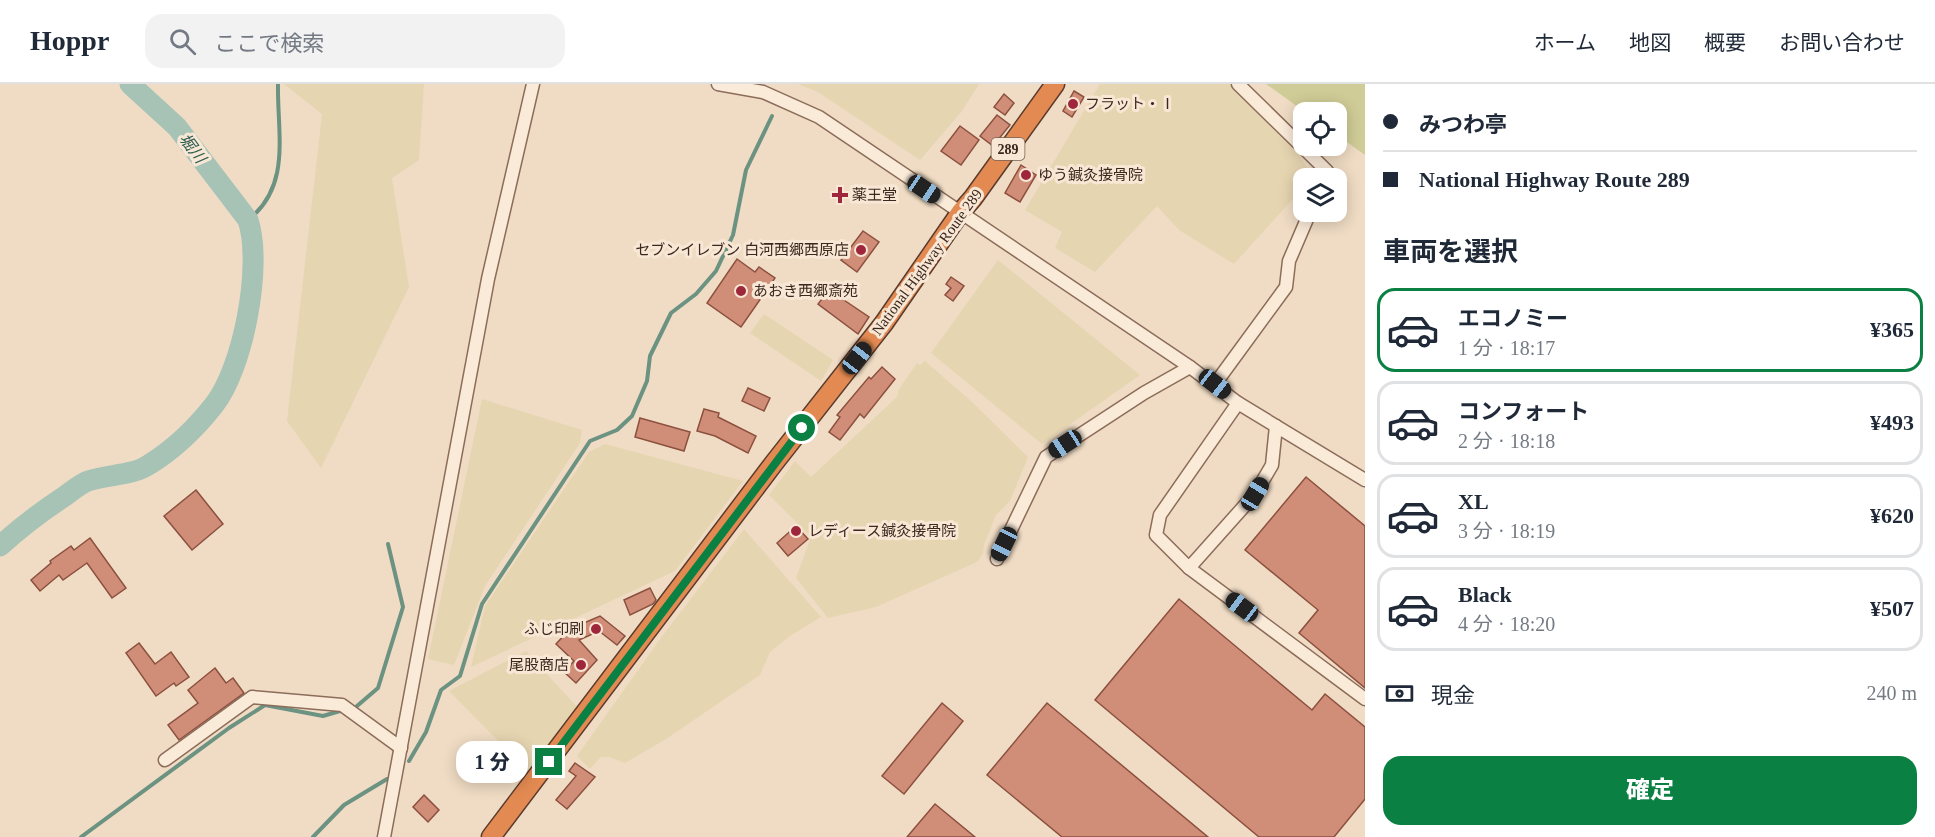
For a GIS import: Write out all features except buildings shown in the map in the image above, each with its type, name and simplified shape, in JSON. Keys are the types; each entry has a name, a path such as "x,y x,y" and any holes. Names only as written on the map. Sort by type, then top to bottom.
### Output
{"highway":[{"name":"National Highway Route 289","path":"491,837 884,323 960,213 1054,84"}],"street":[{"path":"384,837 495,243 533,84"},
{"path":"718,84 763,92 819,117 1215,384 1238,403 1365,480"},
{"path":"1238,84 1325,168"},
{"path":"1215,384 1286,287 1289,261 1306,222"},
{"path":"997,559 1046,457 1144,393 1190,368"},
{"path":"1238,403 1161,515 1156,535 1189,568 1365,699"},
{"path":"1189,568 1255,494 1272,465 1276,426"},
{"path":"165,760 252,697 342,705 401,748"}],"shaded area":[{"path":"284,84 424,84 419,160 392,178 409,287 321,468 287,421 322,114"},
{"path":"798,84 979,84 962,111 920,160 818,92"},
{"path":"1100,84 1230,84 1293,148 1293,156 1300,156 1307,168 1293,168 1293,199 1234,264 1179,230 1157,206 1095,272 1055,248 1062,232 1025,210"},
{"path":"1266,84 1365,84 1365,155 1347,142 1347,102 1293,103"},
{"path":"998,260 1140,375 1042,444 931,353"},
{"path":"764,314 833,360 821,381 750,333"},
{"path":"925,361 971,401 1028,457 1010,501 996,515 984,545 983,554 977,562 876,607 828,618 796,578 811,537 769,495 795,461 811,477 897,397 899,389 917,363 920,365"},
{"path":"482,399 582,430 580,443 485,586 454,665 428,659"},
{"path":"605,444 743,481 675,571 471,667 485,606 589,452"},
{"path":"744,529 821,617 790,636 770,652 760,675 666,739 625,763 609,757 601,757 590,769 577,756 663,635"},
{"path":"526,651 578,708 528,771 449,691"}],"waterway":[{"name":"堀川","path":"0,546 82,484 143,468 176,445 214,405 234,367 241,343 247,316 253,263 248,220 177,127 130,84"},
{"path":"248,220 262,206 277,175 280,140 278,84"},
{"path":"409,761 426,732 441,690 460,676 482,604 590,441 617,430 632,416 647,381 650,356 671,313 696,294 716,271 733,235 746,170 772,116"},
{"path":"357,706 378,688 403,607 388,544"},
{"path":"81,837 229,728 265,705 323,716 340,711"},
{"path":"313,837 344,805 387,779"}],"place":[{"name":"フラット・Ⅰ","path":"1073,104"},
{"name":"ゆう鍼灸接骨院","path":"1026,175"},
{"name":"薬王堂","path":"840,195"},
{"name":"セブンイレブン 白河西郷西原店","path":"861,250"},
{"name":"あおき西郷斎苑","path":"741,291"},
{"name":"レディース鍼灸接骨院","path":"796,531"},
{"name":"ふじ印刷","path":"596,629"},
{"name":"尾股商店","path":"581,665"}],"route":[{"path":"549,762 802,428"}]}
